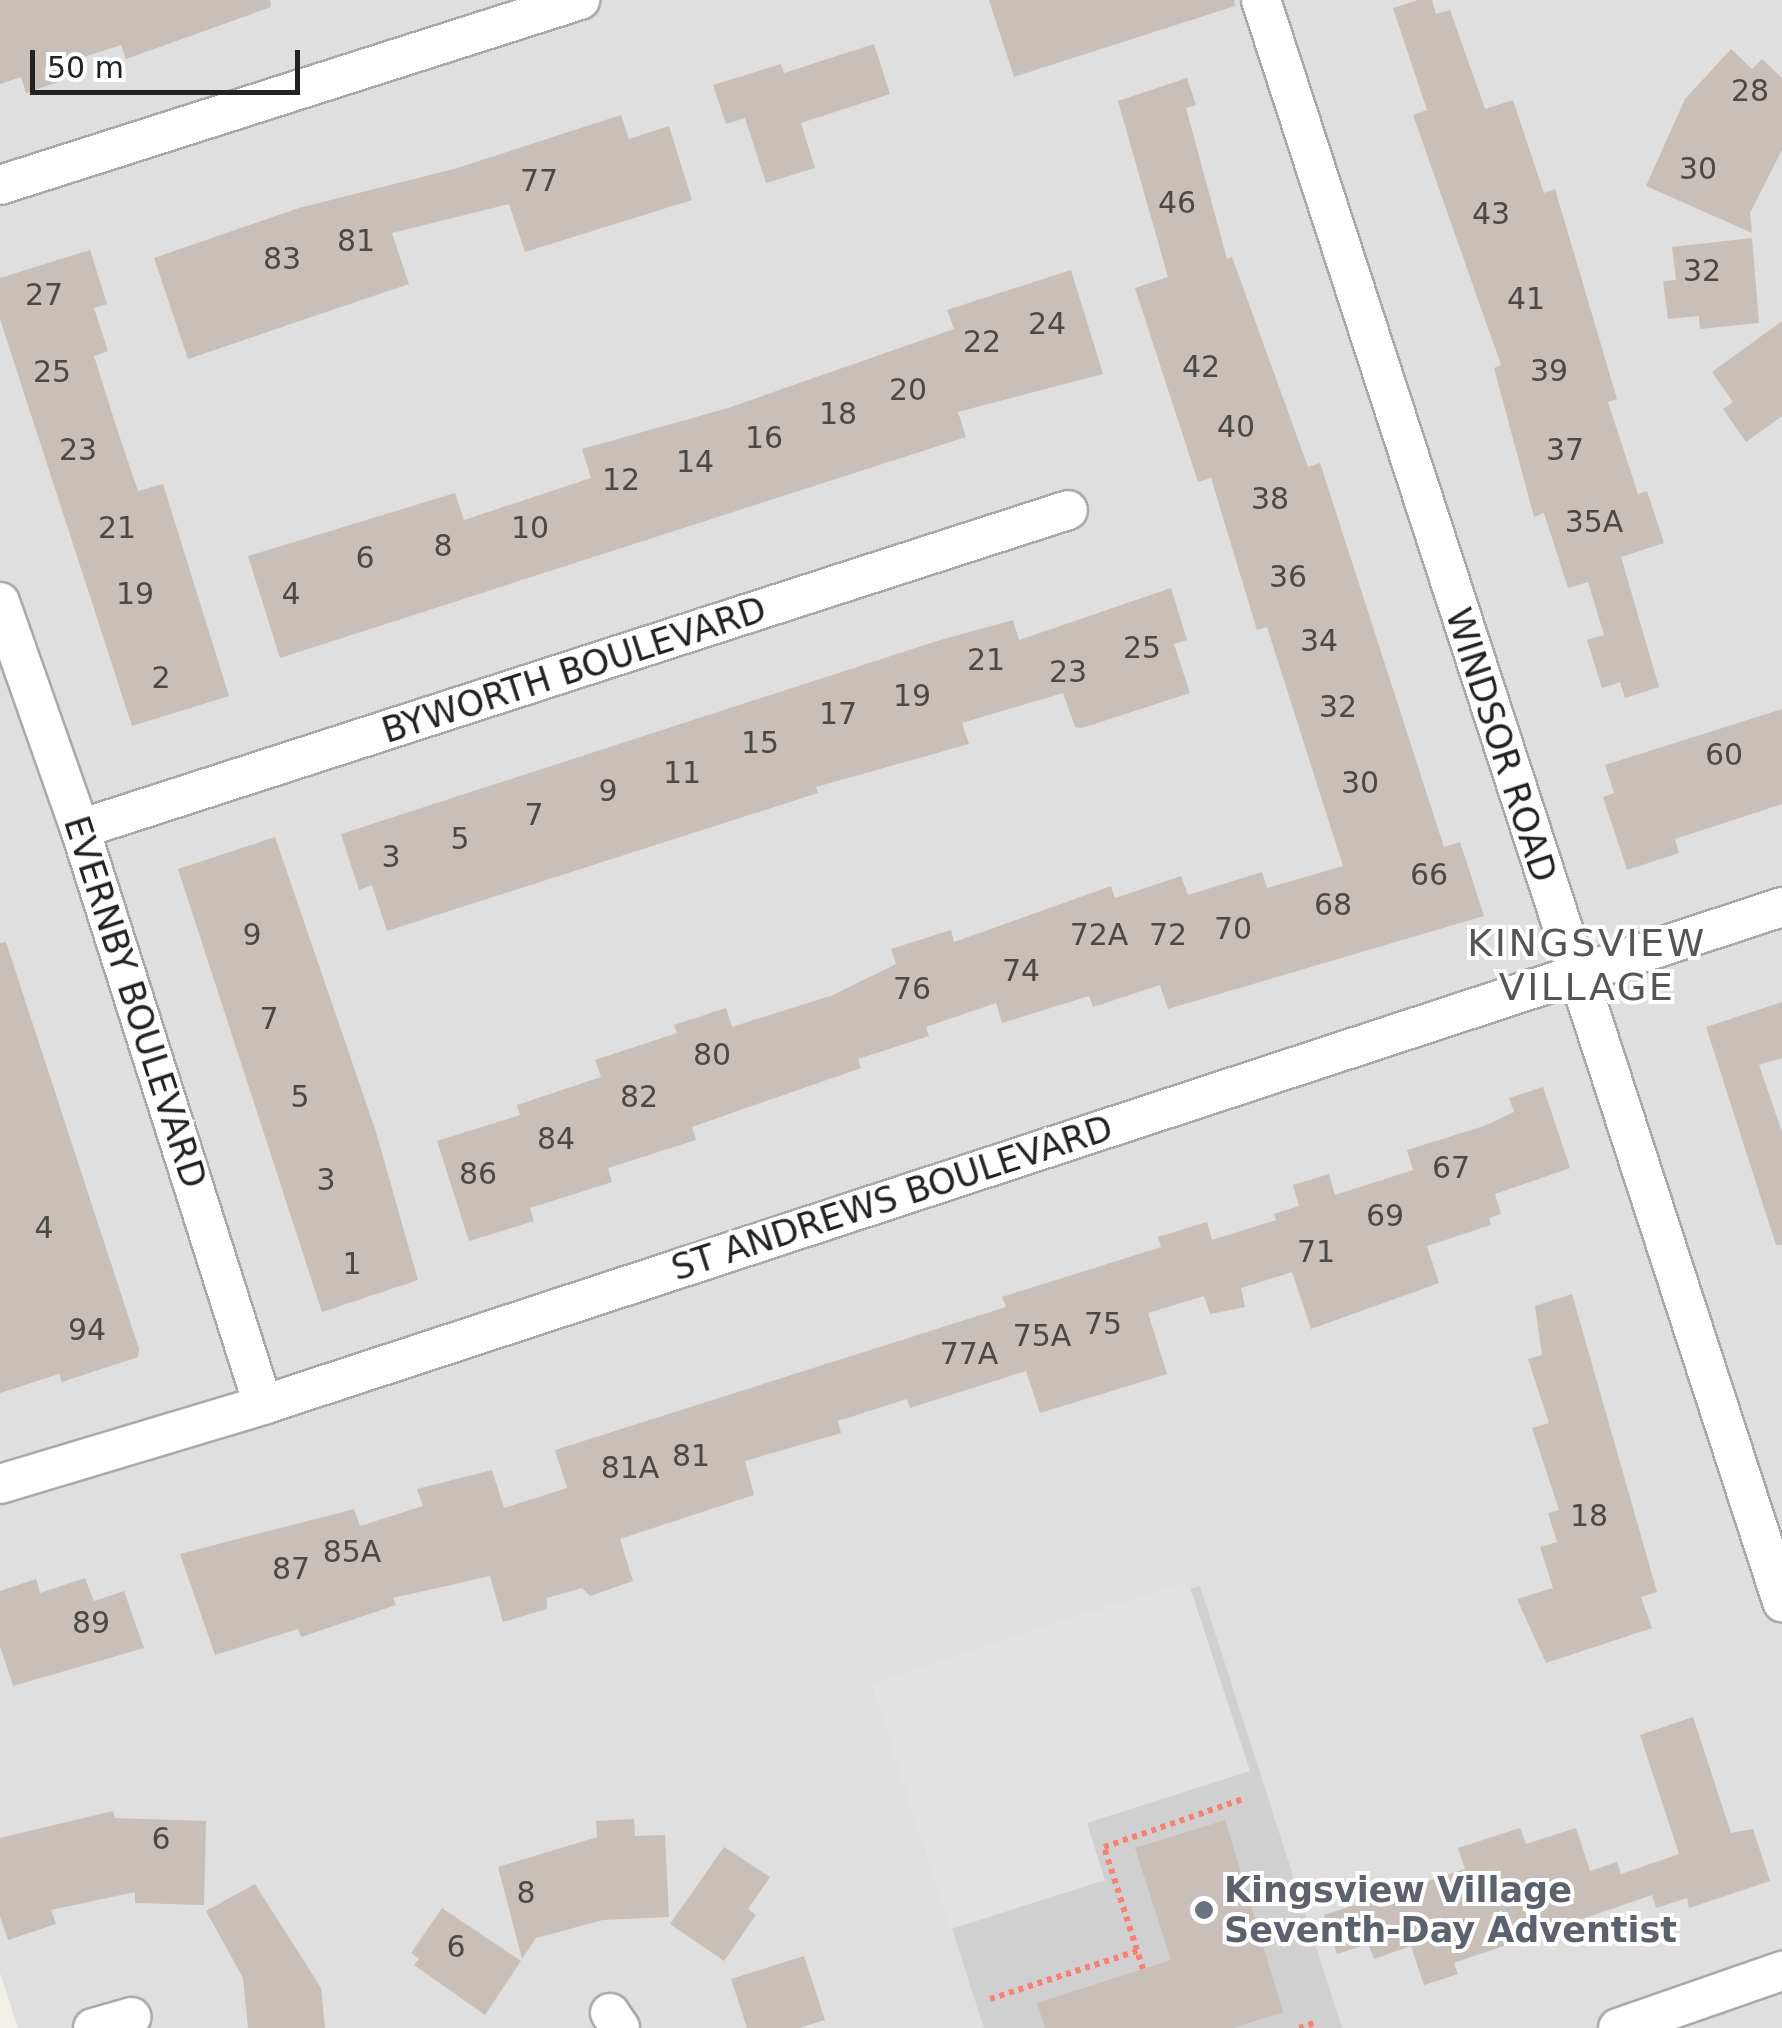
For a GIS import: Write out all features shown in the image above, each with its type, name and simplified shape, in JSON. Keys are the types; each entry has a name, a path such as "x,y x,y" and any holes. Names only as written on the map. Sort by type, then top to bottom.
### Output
{"street":[{"path":"0,184 580,0"},
{"name":"WINDSOR ROAD","path":"1261,0 1574,974 1782,1602"},
{"name":"BYWORTH BOULEVARD","path":"80,829 1068,510"},
{"name":"EVERNBY BOULEVARD","path":"0,602 80,829 263,1405"},
{"name":"ST ANDREWS BOULEVARD","path":"0,1484 263,1405 1782,907"},
{"path":"1618,2028 1782,1971"},
{"path":"94,2028 131,2017"}],"path":[{"path":"1143,1969 1104,1847 1246,1798"},
{"path":"990,1999 1137,1951"},
{"path":"1298,2028 1317,2022"}],"shaded area":[{"path":"0,0 1782,0 1782,2028 18,2028 0,1973"},
{"path":"1188,1581 1250,1771 1087,1823 1105,1880 951,1929 871,1683"},
{"path":"1200,1586 1342,2028 984,2028 875,1690"}],"building":[{"path":"0,0 270,0 271,7 126,59 121,45 56,66 61,81 26,93 21,77 0,84"},
{"path":"989,0 1234,0 1235,6 1014,77"},
{"path":"1432,0 1436,14 1450,10 1485,109 1513,100 1544,193 1555,189 1617,399 1608,402 1638,494 1647,491 1664,543 1621,557 1659,687 1625,698 1620,682 1602,688 1587,640 1604,635 1588,582 1568,588 1544,513 1534,517 1494,368 1501,365 1413,115 1427,110 1393,8"},
{"path":"874,44 890,94 801,123 815,168 766,183 745,118 726,124 713,85 781,64 784,73"},
{"path":"1731,49 1752,69 1762,59 1782,78 1782,150 1750,213 1752,233 1646,186 1685,99"},
{"path":"1187,78 1196,105 1186,108 1227,259 1232,257 1308,467 1320,463 1444,847 1460,842 1484,916 1168,1009 1160,985 1093,1007 1089,996 1002,1023 996,1003 926,1027 929,1036 858,1059 861,1068 692,1127 696,1140 608,1168 612,1182 530,1208 534,1221 469,1241 437,1141 520,1115 517,1105 601,1077 595,1060 677,1033 674,1025 726,1008 732,1027 833,995 896,964 891,949 951,930 954,942 1111,886 1115,898 1181,876 1188,895 1262,872 1267,888 1343,866 1267,627 1257,630 1211,478 1198,482 1135,288 1168,277 1118,101"},
{"path":"621,115 629,139 669,126 692,200 525,252 509,204 392,233 409,284 188,359 154,258 299,208 454,169"},
{"path":"1752,238 1759,323 1700,329 1699,316 1668,319 1663,281 1676,280 1672,247"},
{"path":"90,250 107,304 94,308 108,351 94,356 138,491 163,484 229,696 132,726 0,319 0,278"},
{"path":"1071,270 1103,374 958,412 966,437 280,658 248,556 455,493 464,520 591,478 582,449 728,408 954,329 947,310"},
{"path":"1782,321 1782,416 1746,442 1723,409 1733,402 1712,372"},
{"path":"1171,588 1187,640 1174,644 1190,693 1082,728 1075,727 1063,693 962,723 969,744 816,787 818,793 387,931 372,885 359,890 341,834 937,641 1013,620 1019,640"},
{"path":"1782,709 1782,804 1675,839 1679,853 1627,870 1603,797 1614,793 1605,765"},
{"path":"275,837 376,1132 418,1280 322,1312 178,869"},
{"path":"6,942 139,1349 138,1357 62,1382 59,1374 0,1393 0,943"},
{"path":"1782,1002 1782,1058 1759,1065 1782,1132 1782,1245 1776,1245 1706,1027"},
{"path":"1543,1087 1570,1168 1495,1194 1501,1214 1489,1218 1491,1225 1427,1246 1439,1283 1311,1329 1292,1272 1241,1288 1245,1307 1210,1314 1204,1296 1148,1313 1167,1374 1040,1413 1026,1371 910,1408 907,1399 838,1421 841,1433 745,1461 754,1495 620,1539 633,1581 590,1596 582,1588 547,1598 547,1609 503,1622 490,1576 393,1598 396,1605 301,1637 298,1629 215,1655 180,1554 354,1509 360,1526 423,1506 417,1489 492,1470 504,1508 567,1488 555,1450 1006,1307 1002,1297 1161,1247 1158,1237 1207,1222 1212,1240 1276,1220 1274,1214 1299,1206 1293,1185 1329,1174 1335,1195 1413,1170 1407,1150 1484,1126 1514,1112 1509,1098"},
{"path":"1572,1294 1657,1592 1641,1597 1652,1628 1546,1663 1517,1599 1553,1588 1540,1547 1557,1542 1548,1513 1559,1510 1532,1428 1549,1423 1528,1359 1542,1355 1535,1306"},
{"path":"85,1578 94,1601 124,1591 144,1648 13,1686 0,1646 0,1591 36,1579 40,1593"},
{"path":"1693,1717 1731,1833 1753,1829 1770,1881 1689,1908 1687,1898 1656,1908 1652,1895 1454,1963 1458,1974 1424,1985 1411,1946 1374,1959 1368,1944 1337,1954 1324,1915 1465,1869 1458,1848 1520,1828 1526,1844 1576,1828 1590,1871 1617,1862 1621,1874 1679,1854 1640,1735"},
{"path":"113,1811 115,1818 206,1821 204,1905 135,1903 135,1892 51,1910 56,1924 8,1940 0,1916 0,1838"},
{"path":"634,1819 635,1836 665,1835 669,1917 603,1920 536,1938 522,1959 498,1867 597,1837 596,1821"},
{"name":"Kingsview Village Seventh-Day Adventist","path":"1225,1820 1283,2012 1233,2028 1045,2028 1037,2003 1171,1960 1135,1848"},
{"path":"724,1847 770,1877 748,1909 756,1915 724,1961 670,1924"},
{"path":"255,1884 321,1988 325,2028 248,2028 243,1978 206,1911"},
{"path":"442,1908 521,1961 485,2015 414,1965 419,1959 411,1953"},
{"path":"804,1956 825,2020 799,2028 747,2028 731,1979"}],"place":[{"name":"Kingsview Village Seventh-Day Adventist","path":"1204,1910"}],"district":[{"name":"KINGSVIEW VILLAGE","path":"1587,966"}]}
